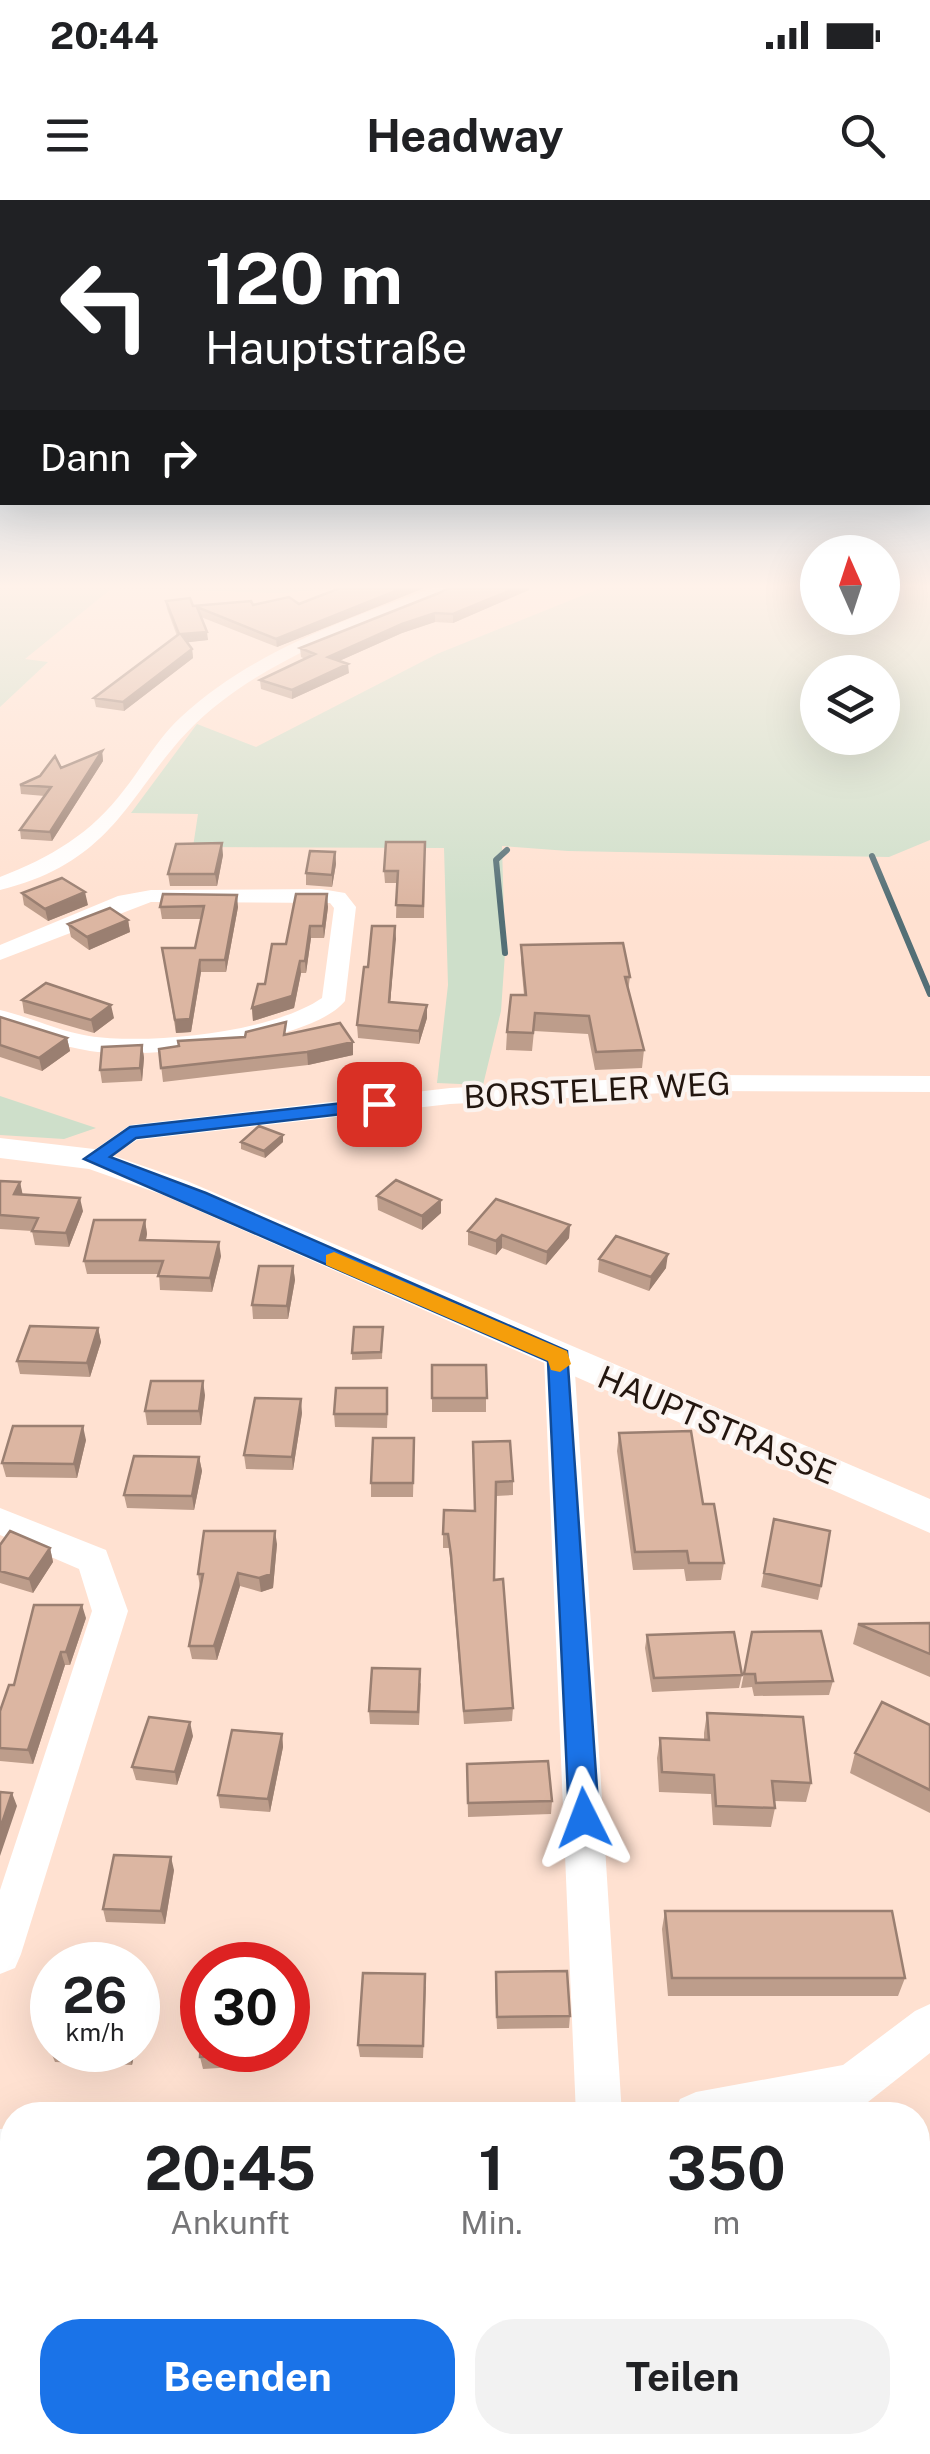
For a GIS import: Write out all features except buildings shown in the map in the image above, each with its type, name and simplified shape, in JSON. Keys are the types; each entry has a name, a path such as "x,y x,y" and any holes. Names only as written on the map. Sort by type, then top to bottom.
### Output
{"main road":[{"name":"HAUPTSTRASSE","path":"0,1148 94,1159 198,1198 930,1517"}],"street":[{"path":"0,884 48,864 94,836 113,819 185,724 224,693"},
{"path":"0,1016 102,1045 258,1030 306,1020 332,1001 345,907 337,898 322,895 151,896 6,942"},
{"name":"BORSTELER WEG","path":"94,1159 130,1133 450,1096 702,1083 930,1084"},
{"path":"559,1357 598,2102"},
{"path":"0,1521 94,1560 110,1611 0,1954"},
{"path":"766,2102 852,2086 930,2026"}],"green space":[{"path":"0,693 15,693 0,707"},
{"path":"361,693 800,693 800,755 900,755 900,693 930,693 930,840 889,857 568,851 502,846 505,953 501,1011 483,1085 437,1083 448,985 444,848 193,847 198,814 131,813 197,724 256,747"},
{"path":"0,1096 96,1128 64,1139 0,1135"}],"waterway":[{"path":"505,953 496,860 507,850"},
{"path":"872,856 930,994"}],"slow traffic":[{"path":"334,1260 559,1357 560,1364"}],"route":[{"path":"379,1104 130,1133 94,1159 198,1198 559,1357 584,1818"}]}
